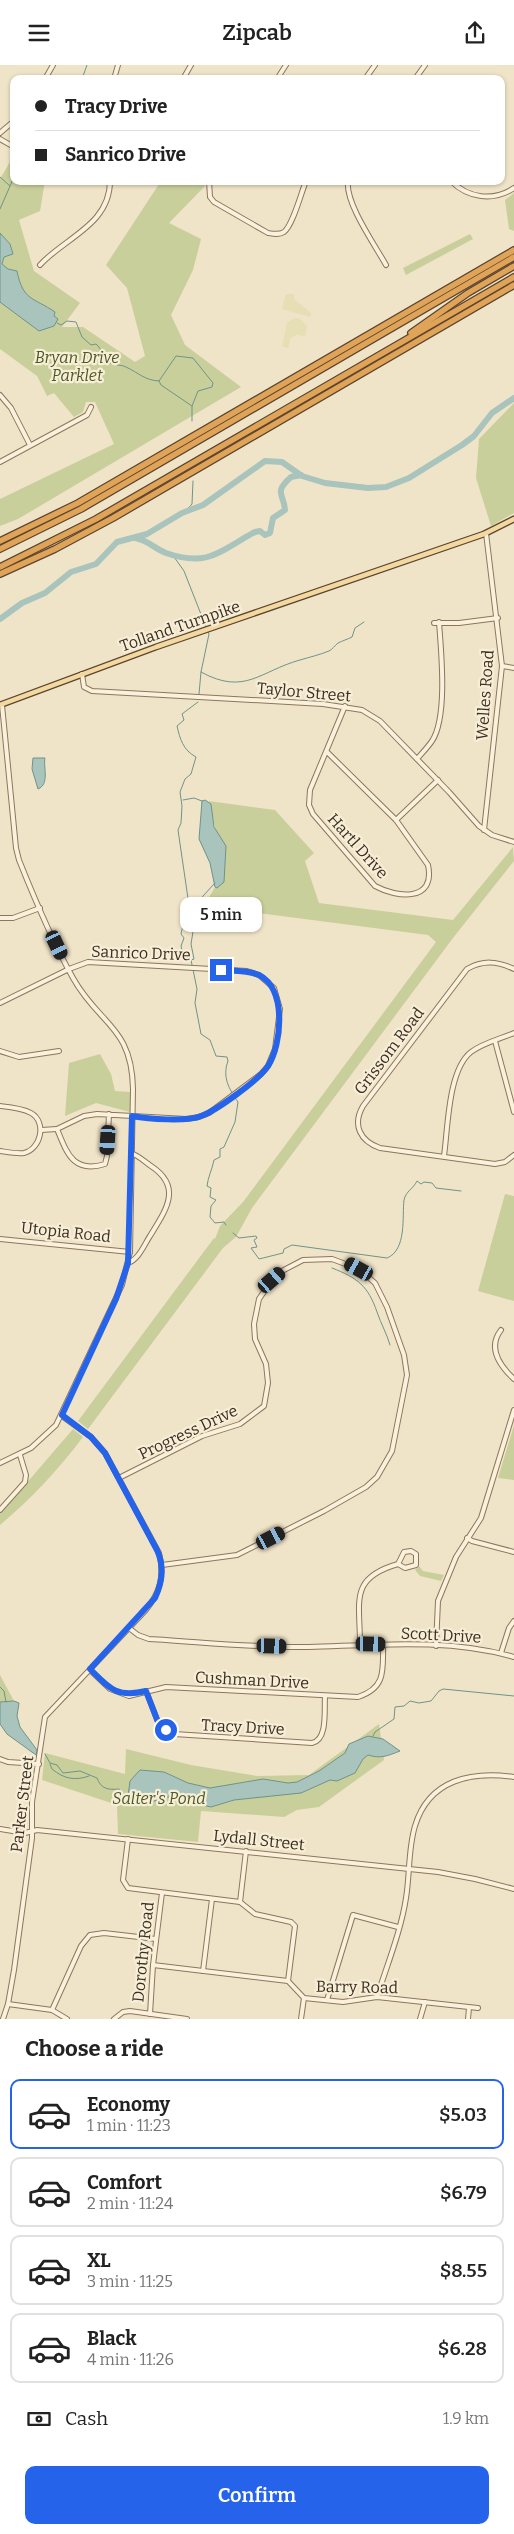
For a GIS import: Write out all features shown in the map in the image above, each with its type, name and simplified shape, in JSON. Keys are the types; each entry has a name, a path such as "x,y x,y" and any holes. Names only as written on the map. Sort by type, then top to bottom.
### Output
{"highway":[{"path":"494,261 514,246"},
{"path":"0,541 83,500 514,250"},
{"path":"0,549 81,509 477,278 514,259"},
{"path":"381,354 468,293 514,267"},
{"path":"0,567 96,519 514,277"},
{"path":"0,575 60,547 113,518 514,285"}],"main road":[{"name":"Tolland Turnpike","path":"1,705 208,629 486,533 514,519"}],"street":[{"path":"0,133 10,124"},
{"path":"40,265 48,257 80,235 95,220 106,201 109,185"},
{"path":"209,185 210,197 214,202 268,233 274,234 280,234 289,226 304,185"},
{"path":"349,185 352,204 386,265"},
{"path":"456,185 465,193 478,196 495,196 514,188"},
{"path":"0,395 11,408 30,445"},
{"path":"0,462 87,415 92,407"},
{"name":"Welles Road","path":"484,830 502,666 498,619 486,533"},
{"path":"434,623 459,623 498,619"},
{"path":"417,759 432,740 437,728 443,672 439,622"},
{"path":"502,666 514,668"},
{"name":"Taylor Street","path":"82,674 84,687 92,691 345,706 362,710 380,721 484,830 492,835 514,842"},
{"path":"0,1463 20,1455 44,1438 62,1415 116,1299 130,1252 132,1116 132,1071 123,1041 116,1030 80,990 40,908 16,848 1,705"},
{"name":"Hartl Drive","path":"327,752 396,821 428,865 430,874 428,883 424,889 415,895 392,893 375,887 313,814 309,805 310,790 345,706"},
{"path":"396,821 438,780"},
{"path":"0,918 13,918 40,908"},
{"name":"Sanrico Drive","path":"0,1003 69,969 96,961 246,971 259,975 274,989 278,999 279,1019 272,1059 261,1074 199,1117 186,1119 109,1114 84,1116 57,1129"},
{"name":"Grissom Road","path":"514,969 500,963 489,962 476,964 467,969 358,1115 358,1126 361,1136 370,1145 495,1164 505,1163 514,1155"},
{"path":"444,1156 456,1072 469,1053 478,1047 514,1033"},
{"path":"495,1041 514,1112"},
{"path":"0,1051 19,1057 59,1051"},
{"path":"0,1106 32,1113 39,1121 41,1130 39,1138 32,1148 24,1153 0,1151"},
{"path":"41,1130 57,1129 67,1153 74,1162 86,1167 95,1167 105,1164 109,1114"},
{"path":"128,1263 136,1258 164,1214 169,1192 167,1182 160,1172 131,1153"},
{"name":"Utopia Road","path":"0,1239 130,1252"},
{"name":"Progress Drive","path":"119,1479 202,1436 240,1424 264,1406 268,1383 266,1364 255,1339 254,1323 262,1294 272,1280 282,1271 303,1261 332,1259 359,1269 375,1283 387,1307 397,1334 404,1355 407,1375 392,1451 377,1477 366,1487 330,1508 237,1555 162,1565"},
{"path":"501,1331 496,1337 496,1354 504,1370 514,1379"},
{"path":"436,1646 438,1601 456,1557 481,1518 514,1410"},
{"path":"62,1415 96,1443 105,1453 159,1553 162,1565 160,1588 155,1598 90,1669"},
{"path":"0,1510 25,1481 26,1475 20,1455"},
{"path":"467,1538 514,1552"},
{"path":"360,1644 362,1587 368,1578 378,1570 398,1564 405,1568 416,1565 416,1554 411,1551 404,1552 398,1564"},
{"path":"501,1653 509,1627 514,1621"},
{"name":"Scott Drive","path":"129,1628 149,1639 308,1647 360,1644 472,1647 514,1657"},
{"name":"Cushman Drive","path":"90,1669 110,1689 129,1695 166,1687 325,1697 358,1697 376,1688 382,1672 383,1645"},
{"name":"Parker Street","path":"3,2019 8,2004 31,1831 31,1808 45,1717 90,1669"},
{"name":"Tracy Drive","path":"146,1691 158,1722 166,1730 174,1734 312,1743 319,1740 322,1736 325,1697"},
{"path":"0,1759 8,1762 39,1764"},
{"path":"378,1997 406,1899 415,1825 428,1801 438,1791 452,1782 473,1775 514,1777"},
{"name":"Lydall Street","path":"0,1829 25,1833 37,1830 409,1869 465,1877 514,1889"},
{"path":"128,1839 123,1881 131,1889 240,1902 255,1914 286,1919 294,1926 288,1981 153,1965"},
{"path":"240,1902 246,1851"},
{"name":"Dorothy Road","path":"150,2014 153,1965 162,1893"},
{"path":"203,1971 212,1899"},
{"path":"327,2000 353,1915 398,1927"},
{"path":"52,2010 82,1946 90,1935 104,1933 156,1939"},
{"name":"Barry Road","path":"288,1981 304,1998 350,2002 378,1997 478,2008"},
{"path":"302,2019 304,1998"},
{"path":"420,2019 425,2002"},
{"path":"8,2004 52,2010 67,2019"},
{"path":"468,2019 469,2008"},
{"path":"114,2019 123,2012 187,2019"},
{"path":"0,2016 5,2013"}],"shaded area":[{"path":"286,294 294,294 294,299 311,313 310,317 282,309"},
{"path":"294,318 300,319 307,326 305,336 297,335 291,338 288,348 282,347 287,323"}],"green space":[{"name":"Bryan Drive Parklet","path":"10,162 10,185 44,185 40,211 19,220 34,271 80,303 62,327 83,327 135,362 145,356 127,288 106,265 158,185 205,185 169,223 201,239 193,270 171,315 185,345 241,387 18,519 0,526 0,499 114,444 95,402 86,402 83,412 74,417 54,393 47,396 37,376 0,349 0,179"},
{"path":"514,193 514,231 509,229 505,200"},
{"path":"470,234 473,239 406,275 403,268"},
{"path":"514,403 514,513 491,526 476,478 479,439"},
{"path":"209,801 275,810 314,853 305,861 319,903 453,920 513,847 514,861 453,938 252,1208 236,1237 223,1248 88,1429 78,1421 215,1239 220,1226 243,1202 436,942 428,935 204,906 215,887 217,888 216,831"},
{"path":"100,1054 111,1074 115,1091 131,1092 130,1112 96,1103 65,1116 69,1063"},
{"path":"505,1194 514,1196 514,1301 478,1291"},
{"path":"514,1425 514,1480 498,1478"},
{"path":"73,1429 83,1437 44,1484 0,1525 0,1514"},
{"path":"419,1566 423,1571 444,1575 441,1581 420,1576 415,1570"},
{"path":"0,1675 14,1701 0,1702"},
{"name":"Salter's Pond","path":"379,1724 384,1760 319,1807 297,1810 284,1817 201,1811 198,1842 118,1834 117,1805 42,1780 45,1753 125,1774 126,1749 191,1765 257,1776 309,1775"}],"water":[{"path":"0,233 10,244 13,254 4,257 2,264 8,269 17,271 22,288 30,297 55,312 54,316 58,319 54,326 39,331 0,302"},
{"path":"33,758 45,758 45,779 42,787 38,789 32,769"},
{"path":"205,800 211,804 214,827 226,846 224,882 217,888 215,887 210,863 199,839 202,801"},
{"path":"14,1701 19,1703 17,1716 20,1727 37,1750 36,1755 7,1734 0,1724 0,1702"},
{"name":"Salter's Pond","path":"368,1736 383,1739 400,1751 377,1757 368,1755 363,1759 355,1773 337,1781 330,1780 301,1793 234,1800 211,1807 168,1797 144,1804 127,1803 130,1781 140,1770 164,1772 188,1783 210,1788 263,1779 288,1783 297,1782 319,1771 345,1753 349,1744"}],"waterway":[{"path":"83,75 87,65"},
{"path":"0,177 10,186"},
{"path":"0,209 10,185"},
{"path":"57,323 61,325 67,321 76,322 82,337 91,345 96,344 107,361 126,367 149,379 159,381 176,356 193,358 213,383 212,387 198,391 192,406 192,421"},
{"path":"159,381 161,385 192,406"},
{"path":"0,619 22,603 45,593 71,572 96,564 117,542 147,534 182,513 203,505 265,461 282,462 302,476 325,483 368,488 386,487 409,478 462,445 474,436 492,413 514,398"},
{"path":"135,538 166,553 181,557 193,559 214,555 255,532 260,531 265,535 270,533 273,518 285,510 281,493 282,487 291,477 301,475"},
{"path":"186,511 192,504 193,481"},
{"path":"172,554 184,571 206,627"},
{"path":"207,630 209,634 201,672 216,679 241,682 329,651 338,643 352,637 355,628 364,622"},
{"path":"199,694 201,672"},
{"path":"198,702 182,714 184,720 177,726 185,748 196,757 191,774 185,779 180,792 182,806 181,823 178,830 190,912 181,934 184,938 181,946 184,958 191,960 197,989 195,1003 201,1034 210,1040 216,1056 227,1057 227,1083 238,1102 235,1122 224,1147 220,1149 220,1157 214,1160 207,1186 211,1188 210,1197 216,1200 211,1206 210,1217 215,1223 224,1222 226,1225"},
{"path":"183,800 194,798 202,801"},
{"path":"191,960 194,959 191,944 196,913 203,896 215,883"},
{"path":"233,1233 239,1238 256,1236 257,1238 254,1240 257,1247 251,1248 259,1259 283,1253 284,1249 292,1245 387,1258 398,1248 401,1240 404,1200 406,1194 417,1181 421,1184 424,1182 432,1183 436,1188 461,1191"},
{"path":"332,1268 349,1275 366,1289 374,1303 390,1345"},
{"path":"0,1687 4,1691 6,1702"},
{"path":"373,1736 375,1732 394,1719 395,1707 404,1706 410,1701 419,1703 431,1701 443,1689 514,1696"},
{"path":"45,1754 50,1763 57,1765 63,1773 80,1771 97,1778 105,1788 119,1789 122,1792"},
{"path":"50,1764 52,1769 65,1777 74,1779 89,1776"},
{"path":"122,1792 122,1798 127,1800"}],"route":[{"path":"166,1730 158,1722 146,1691 129,1695 118,1693 110,1689 90,1669 155,1598 160,1588 162,1565 159,1553 105,1453 91,1437 62,1415 116,1299 128,1263 130,1252 132,1116 186,1119 209,1113 251,1083 261,1074 272,1059 280,1009 274,989 259,975 246,971 221,970"}]}
